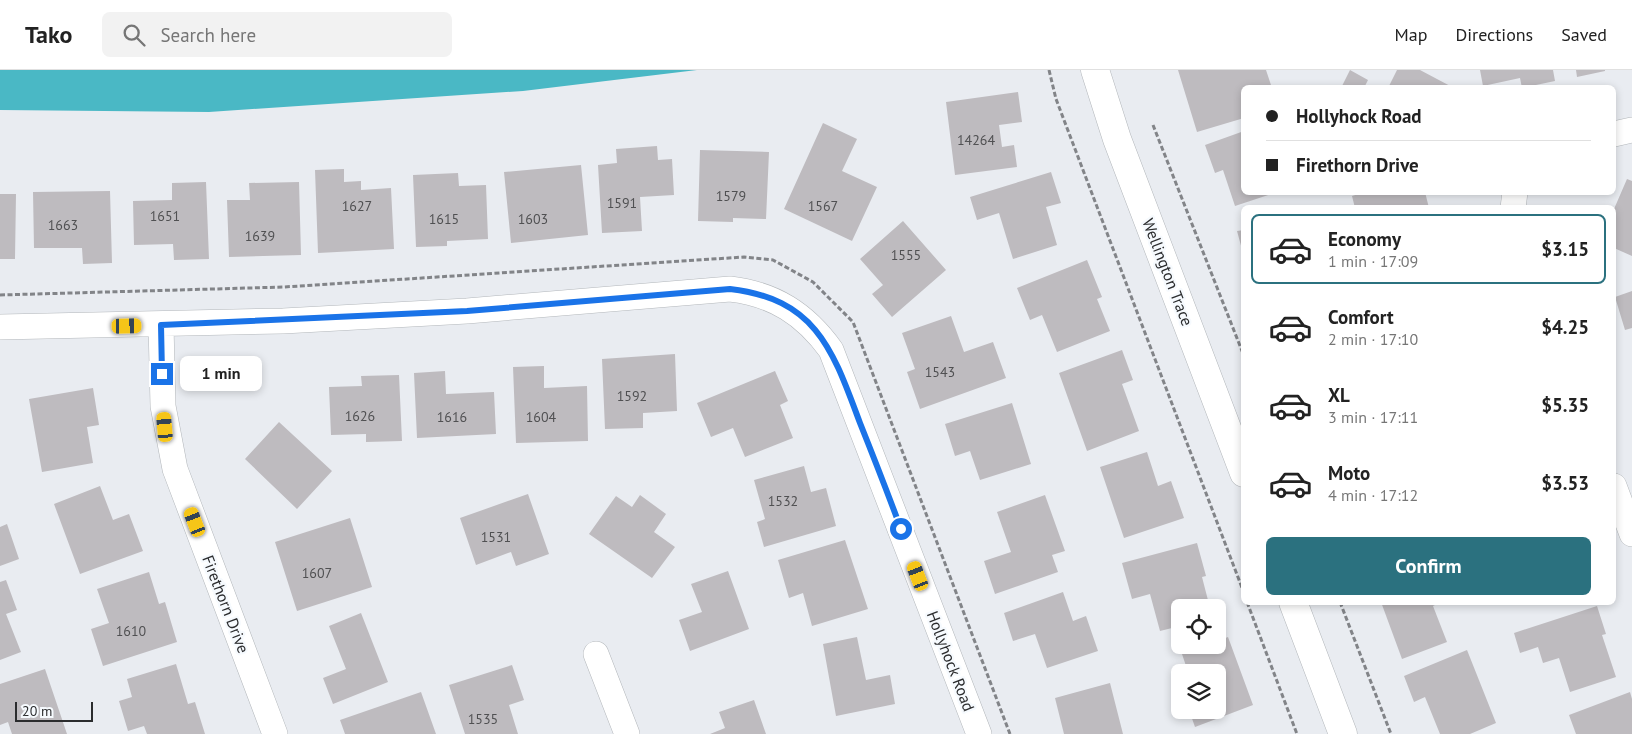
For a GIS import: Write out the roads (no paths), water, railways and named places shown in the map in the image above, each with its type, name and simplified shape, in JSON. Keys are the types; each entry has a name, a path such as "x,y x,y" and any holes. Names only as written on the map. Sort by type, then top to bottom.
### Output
{"street":[{"name":"Wellington Trace","path":"1095,70 1117,138 1241,465"},
{"path":"1616,134 1632,130"},
{"name":"Hollyhock Road","path":"0,328 161,325 467,311 730,289 750,291 788,306 819,333 831,350 840,368 974,733"},
{"name":"Firethorn Drive","path":"161,325 163,406 175,469 275,734"},
{"path":"1616,491 1632,534"},
{"path":"1294,605 1343,734"},
{"path":"596,654 627,734"}],"water":[{"path":"0,70 697,70 523,91 209,112 0,110"}]}
